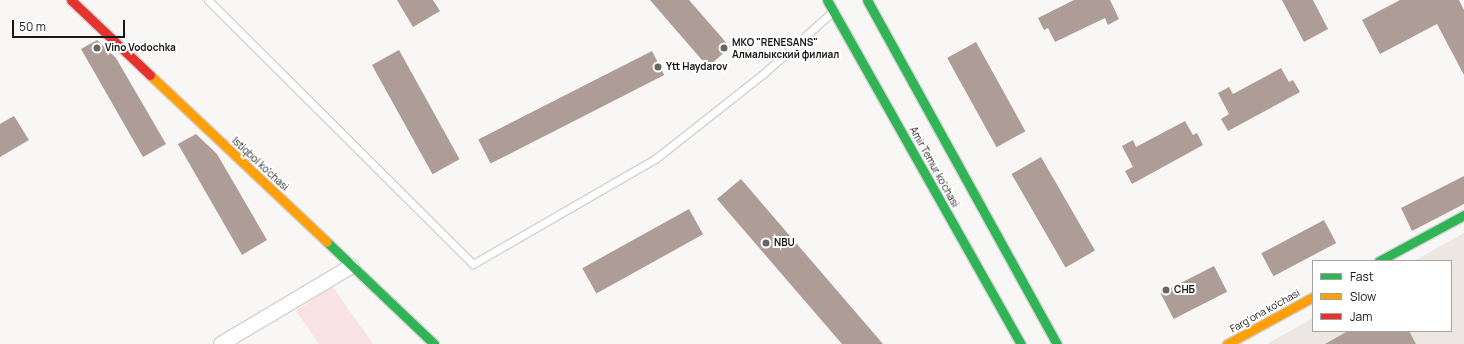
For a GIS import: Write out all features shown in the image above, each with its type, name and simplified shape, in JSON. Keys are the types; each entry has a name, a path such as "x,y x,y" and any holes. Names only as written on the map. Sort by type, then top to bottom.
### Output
{"main road":[{"name":"Istiqbol ko'chasi","path":"71,0 434,344"},
{"name":"Amir Temur ko'chasi","path":"828,0 1021,344"},
{"path":"867,0 1057,344"},
{"path":"1381,260 1464,215"},
{"name":"Farg‘ona ko'chasi","path":"1227,344 1312,298"}],"street":[{"path":"221,344 352,266"}],"lane":[{"path":"208,0 473,264 655,159 763,74 834,11"}],"shaded area":[{"path":"1464,233 1464,344 1267,344 1312,319 1312,332 1452,332 1452,260 1416,260"},
{"path":"332,286 373,344 319,344 296,311"}],"building":[{"path":"397,0 433,0 440,11 413,27"},
{"path":"650,0 689,0 730,47 708,67"},
{"path":"1074,0 1110,0 1119,19 1108,25 1105,18 1055,42 1048,28 1044,30 1038,18"},
{"path":"1282,0 1313,0 1328,29 1304,42"},
{"path":"1400,0 1459,0 1464,10 1464,75 1437,24 1380,54 1362,20"},
{"path":"97,40 116,58 166,144 143,157 81,49"},
{"path":"976,42 1025,131 997,147 947,58"},
{"path":"399,50 460,159 432,174 372,65"},
{"path":"652,51 664,75 491,164 478,140"},
{"path":"1281,68 1289,82 1293,80 1300,92 1228,131 1221,119 1229,114 1218,93 1229,87 1233,94"},
{"path":"14,116 29,140 0,157 0,124"},
{"path":"1185,121 1193,135 1197,133 1203,145 1132,184 1125,171 1133,167 1122,146 1133,140 1136,147"},
{"path":"196,134 217,154 267,240 242,255 178,144"},
{"path":"1041,157 1095,251 1066,268 1012,174"},
{"path":"1464,176 1464,204 1412,231 1401,208"},
{"path":"741,179 883,344 842,344 717,199"},
{"path":"689,209 703,234 596,294 582,268"},
{"path":"1324,220 1336,243 1274,276 1261,253"},
{"path":"1214,266 1227,292 1174,319 1161,293"},
{"path":"1346,332 1410,332 1416,344 1325,344"}],"traffic: fast":[{"path":"827,0 1021,344"},
{"path":"867,0 1057,344"},
{"path":"1381,260 1464,215"},
{"path":"327,242 434,344"}],"traffic: slow":[{"path":"150,75 327,242"},
{"path":"1227,344 1312,298"}],"traffic: jam":[{"path":"71,0 150,75"}],"place":[{"name":"Vino Vodochka","path":"97,48"},
{"name":"МКО \"RENESANS\" Алмалыкский филиал","path":"724,48"},
{"name":"Ytt Haydarov","path":"658,67"},
{"name":"NBU","path":"766,243"},
{"name":"СНБ","path":"1166,290"}]}
